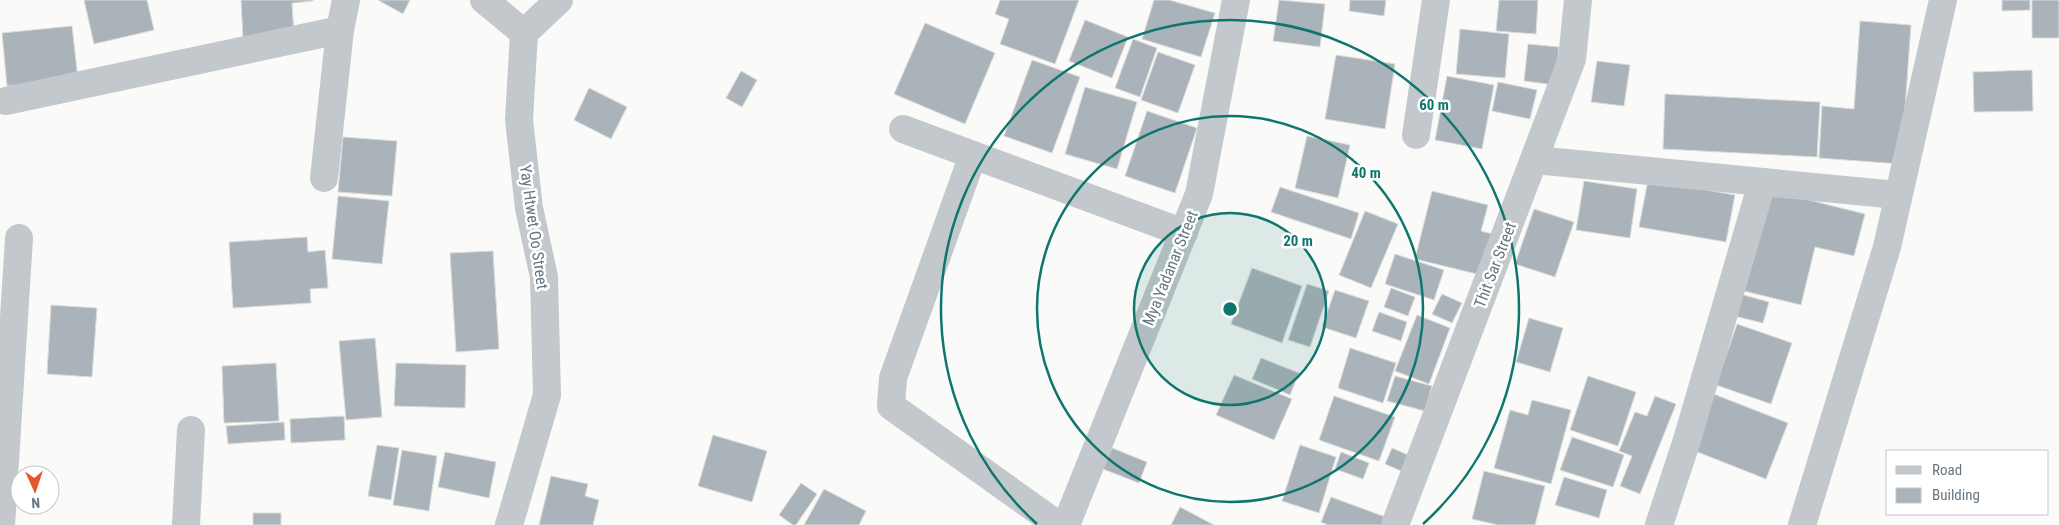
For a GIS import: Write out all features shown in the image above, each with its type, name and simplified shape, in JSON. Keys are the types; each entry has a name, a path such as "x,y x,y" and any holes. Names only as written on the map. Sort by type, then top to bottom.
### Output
{"street":[{"path":"324,178 340,30 346,0"},
{"path":"484,0 524,33 559,0"},
{"name":"Mya Yadanar Street","path":"1066,525 1199,194 1236,0"},
{"path":"1416,135 1436,0"},
{"name":"Thit Sar Street","path":"1395,525 1572,59 1578,0"},
{"path":"1802,525 1887,247 1897,195 1943,0"},
{"path":"6,101 340,30"},
{"name":"Yay Htwet Oo Street","path":"509,525 547,395 544,277 529,208 519,120 524,33"},
{"path":"903,129 1184,233"},
{"path":"973,155 893,378 891,406 1058,525"},
{"path":"1535,160 1897,195"},
{"path":"1659,525 1687,440 1762,183"},
{"path":"1,525 20,238"},
{"path":"186,525 192,430"}],"building":[{"path":"84,0 147,0 154,30 94,44"},
{"path":"241,0 313,1 292,3 294,35 243,39"},
{"path":"378,0 410,0 403,14"},
{"path":"1000,0 1079,0 1055,64 1000,44 1009,19 995,14"},
{"path":"1154,0 1169,0 1215,13 1201,57 1142,39"},
{"path":"1279,0 1325,4 1320,47 1273,41"},
{"path":"1350,0 1386,0 1384,16 1349,11"},
{"path":"1499,0 1538,0 1536,34 1496,31"},
{"path":"2002,0 2030,0 2030,10 2002,11"},
{"path":"2032,0 2059,0 2059,38 2032,38"},
{"path":"1085,20 1128,37 1112,78 1069,61"},
{"path":"1860,21 1911,25 1901,164 1819,158 1822,106 1854,109"},
{"path":"925,23 995,53 965,124 894,94"},
{"path":"72,26 78,79 7,86 2,33"},
{"path":"1460,29 1509,34 1505,78 1456,74"},
{"path":"1133,39 1157,48 1140,97 1115,88"},
{"path":"1528,44 1559,47 1555,85 1524,81"},
{"path":"1158,52 1195,65 1178,113 1141,100"},
{"path":"1336,55 1395,64 1385,129 1325,119"},
{"path":"1032,60 1080,77 1052,153 1004,136"},
{"path":"1597,61 1630,65 1624,106 1591,102"},
{"path":"2032,70 2033,111 1974,112 1973,72"},
{"path":"741,71 757,80 742,107 726,98"},
{"path":"1447,76 1494,85 1482,149 1435,140"},
{"path":"1498,82 1537,90 1530,119 1492,111"},
{"path":"1085,87 1137,102 1117,169 1065,154"},
{"path":"589,88 627,107 611,139 574,120"},
{"path":"1665,94 1820,102 1817,157 1663,149"},
{"path":"1147,111 1197,128 1175,193 1125,176"},
{"path":"1307,136 1350,145 1338,198 1295,188"},
{"path":"343,137 397,141 392,196 338,192"},
{"path":"1648,180 1735,195 1726,242 1639,227"},
{"path":"1584,181 1637,189 1630,238 1576,230"},
{"path":"1280,187 1359,213 1351,239 1271,212"},
{"path":"1769,190 1865,214 1854,256 1815,247 1801,305 1744,291"},
{"path":"1432,191 1488,205 1481,231 1496,235 1485,276 1415,259"},
{"path":"338,196 389,201 382,264 332,259"},
{"path":"1534,209 1574,222 1555,277 1515,264"},
{"path":"1365,211 1398,224 1371,288 1339,275"},
{"path":"307,237 308,252 325,250 328,288 310,289 311,303 233,308 229,242"},
{"path":"493,251 499,349 456,352 450,253"},
{"path":"1395,254 1444,270 1434,300 1385,284"},
{"path":"1252,268 1302,286 1282,343 1231,324"},
{"path":"1307,284 1329,291 1310,347 1288,340"},
{"path":"1391,288 1415,297 1408,316 1384,307"},
{"path":"1335,290 1369,301 1356,338 1322,327"},
{"path":"1442,294 1462,303 1452,323 1432,314"},
{"path":"1740,294 1769,302 1763,323 1734,316"},
{"path":"51,305 97,308 92,377 47,374"},
{"path":"1379,312 1407,322 1401,341 1372,331"},
{"path":"1417,315 1450,328 1429,384 1395,371"},
{"path":"1529,318 1563,328 1550,372 1516,362"},
{"path":"1737,324 1792,343 1771,404 1716,385"},
{"path":"375,338 382,417 346,420 339,341"},
{"path":"1350,348 1396,363 1383,403 1338,388"},
{"path":"1261,358 1299,373 1290,395 1252,379"},
{"path":"276,363 279,421 224,423 222,366"},
{"path":"396,363 466,365 465,408 394,406"},
{"path":"1234,375 1292,399 1274,440 1216,415"},
{"path":"1395,376 1432,386 1425,411 1387,401"},
{"path":"1588,376 1636,392 1618,446 1570,430"},
{"path":"1711,393 1788,423 1766,479 1690,449"},
{"path":"1334,396 1395,417 1379,461 1319,440"},
{"path":"1655,396 1676,404 1640,494 1620,486 1632,456 1619,451 1635,412 1647,416"},
{"path":"1532,400 1571,410 1551,484 1494,468 1510,410 1528,415"},
{"path":"344,416 345,440 291,443 290,419"},
{"path":"284,422 285,440 228,444 226,426"},
{"path":"713,435 767,451 752,502 698,486"},
{"path":"1572,437 1624,455 1613,487 1560,470"},
{"path":"377,445 399,448 391,500 368,496"},
{"path":"1300,445 1336,457 1319,513 1282,501"},
{"path":"1112,448 1147,462 1139,483 1103,469"},
{"path":"1392,448 1415,458 1408,474 1385,464"},
{"path":"402,450 437,456 429,511 393,505"},
{"path":"445,452 496,462 489,498 438,487"},
{"path":"1341,452 1369,463 1363,479 1335,469"},
{"path":"1484,471 1545,486 1535,525 1498,525 1472,519"},
{"path":"551,476 588,484 585,496 599,500 593,525 539,525"},
{"path":"1564,477 1607,490 1599,518 1555,505"},
{"path":"801,483 817,494 796,525 793,525 779,515"},
{"path":"824,489 866,511 859,525 804,525"},
{"path":"1331,497 1391,519 1389,525 1328,525 1321,522"},
{"path":"1180,507 1214,525 1171,525"},
{"path":"253,513 281,513 281,525 253,525"}]}
